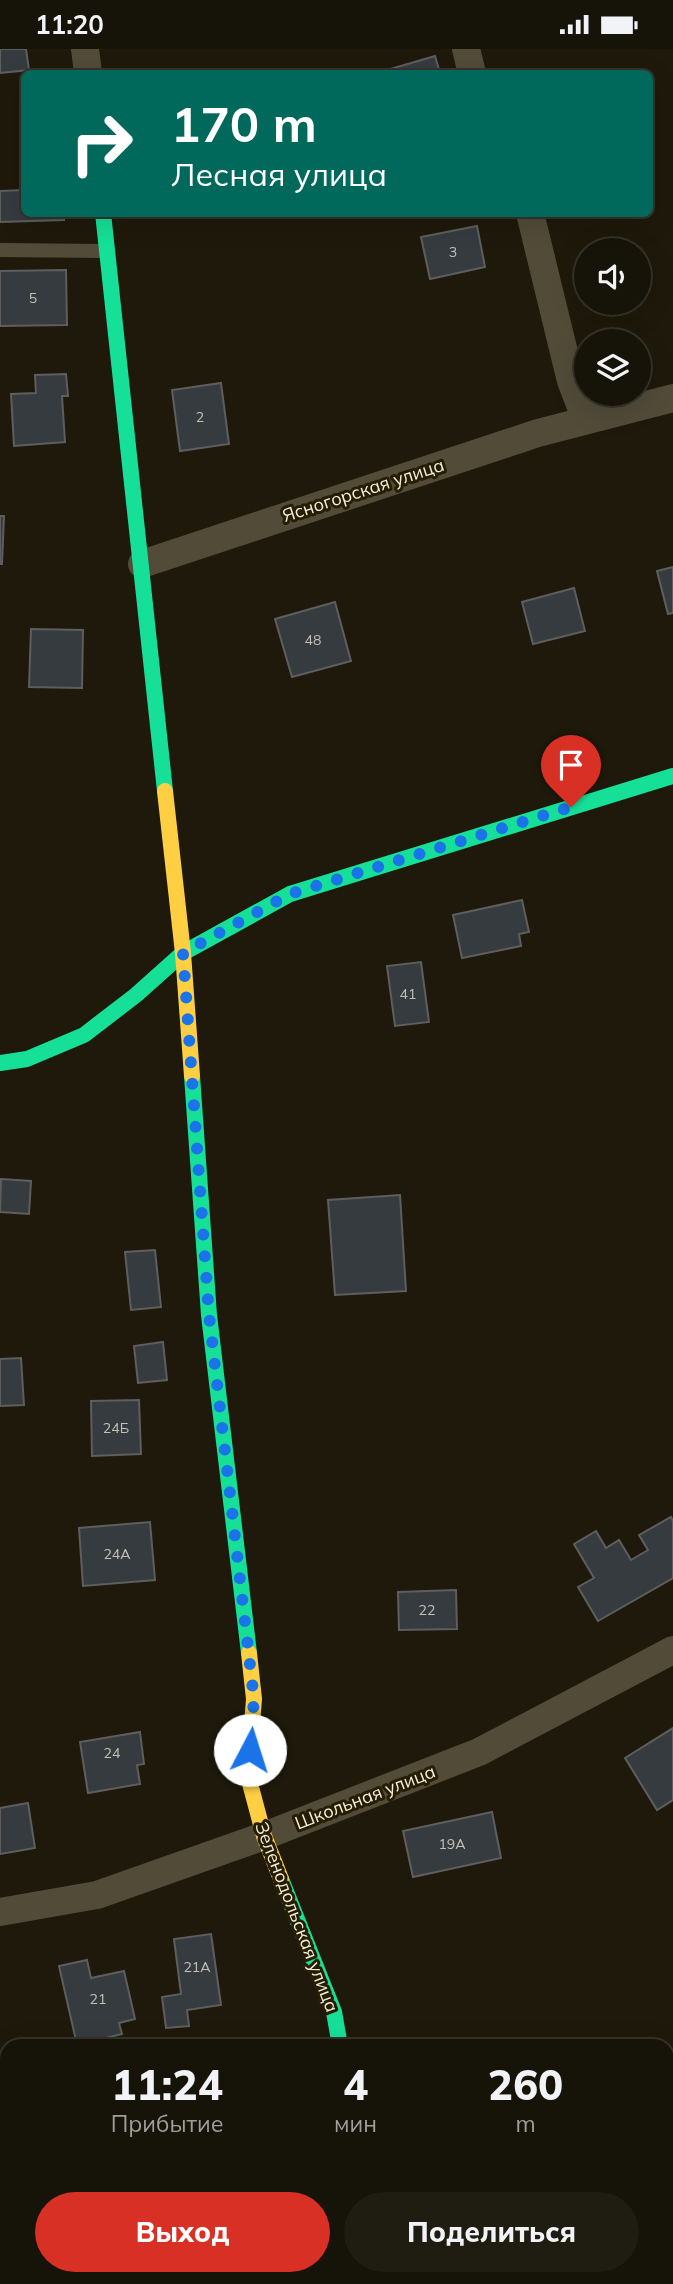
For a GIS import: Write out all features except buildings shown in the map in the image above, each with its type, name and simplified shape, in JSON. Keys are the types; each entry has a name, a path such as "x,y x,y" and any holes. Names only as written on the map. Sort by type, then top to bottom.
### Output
{"street":[{"path":"85,49 88,70"},
{"path":"466,49 471,70"},
{"name":"Зеленодольская улица","path":"103,217 183,953 209,1315 254,1699 248,1776 264,1836 334,2012 339,2039"},
{"path":"531,217 571,381 586,420"},
{"name":"Ясногорская улица","path":"142,564 538,433 673,398"},
{"path":"0,1063 27,1059 84,1035 136,995 183,953 290,894 673,776"},
{"name":"Школьная улица","path":"0,1912 97,1895 264,1836 479,1752 673,1650"}],"lane":[{"path":"0,250 107,251"}],"traffic: fast":[{"path":"103,217 165,791"},
{"path":"0,1063 27,1059 84,1035 136,995 183,953 290,894 673,776"},
{"path":"192,1076 209,1315 249,1653"},
{"path":"281,1879 334,2012 339,2039"}],"traffic: slow":[{"path":"165,791 183,953 192,1076"},
{"path":"249,1653 254,1699 248,1776 264,1836 281,1879"}],"route":[{"path":"250,1750 254,1699 209,1315 183,953 290,894 571,807"}]}
